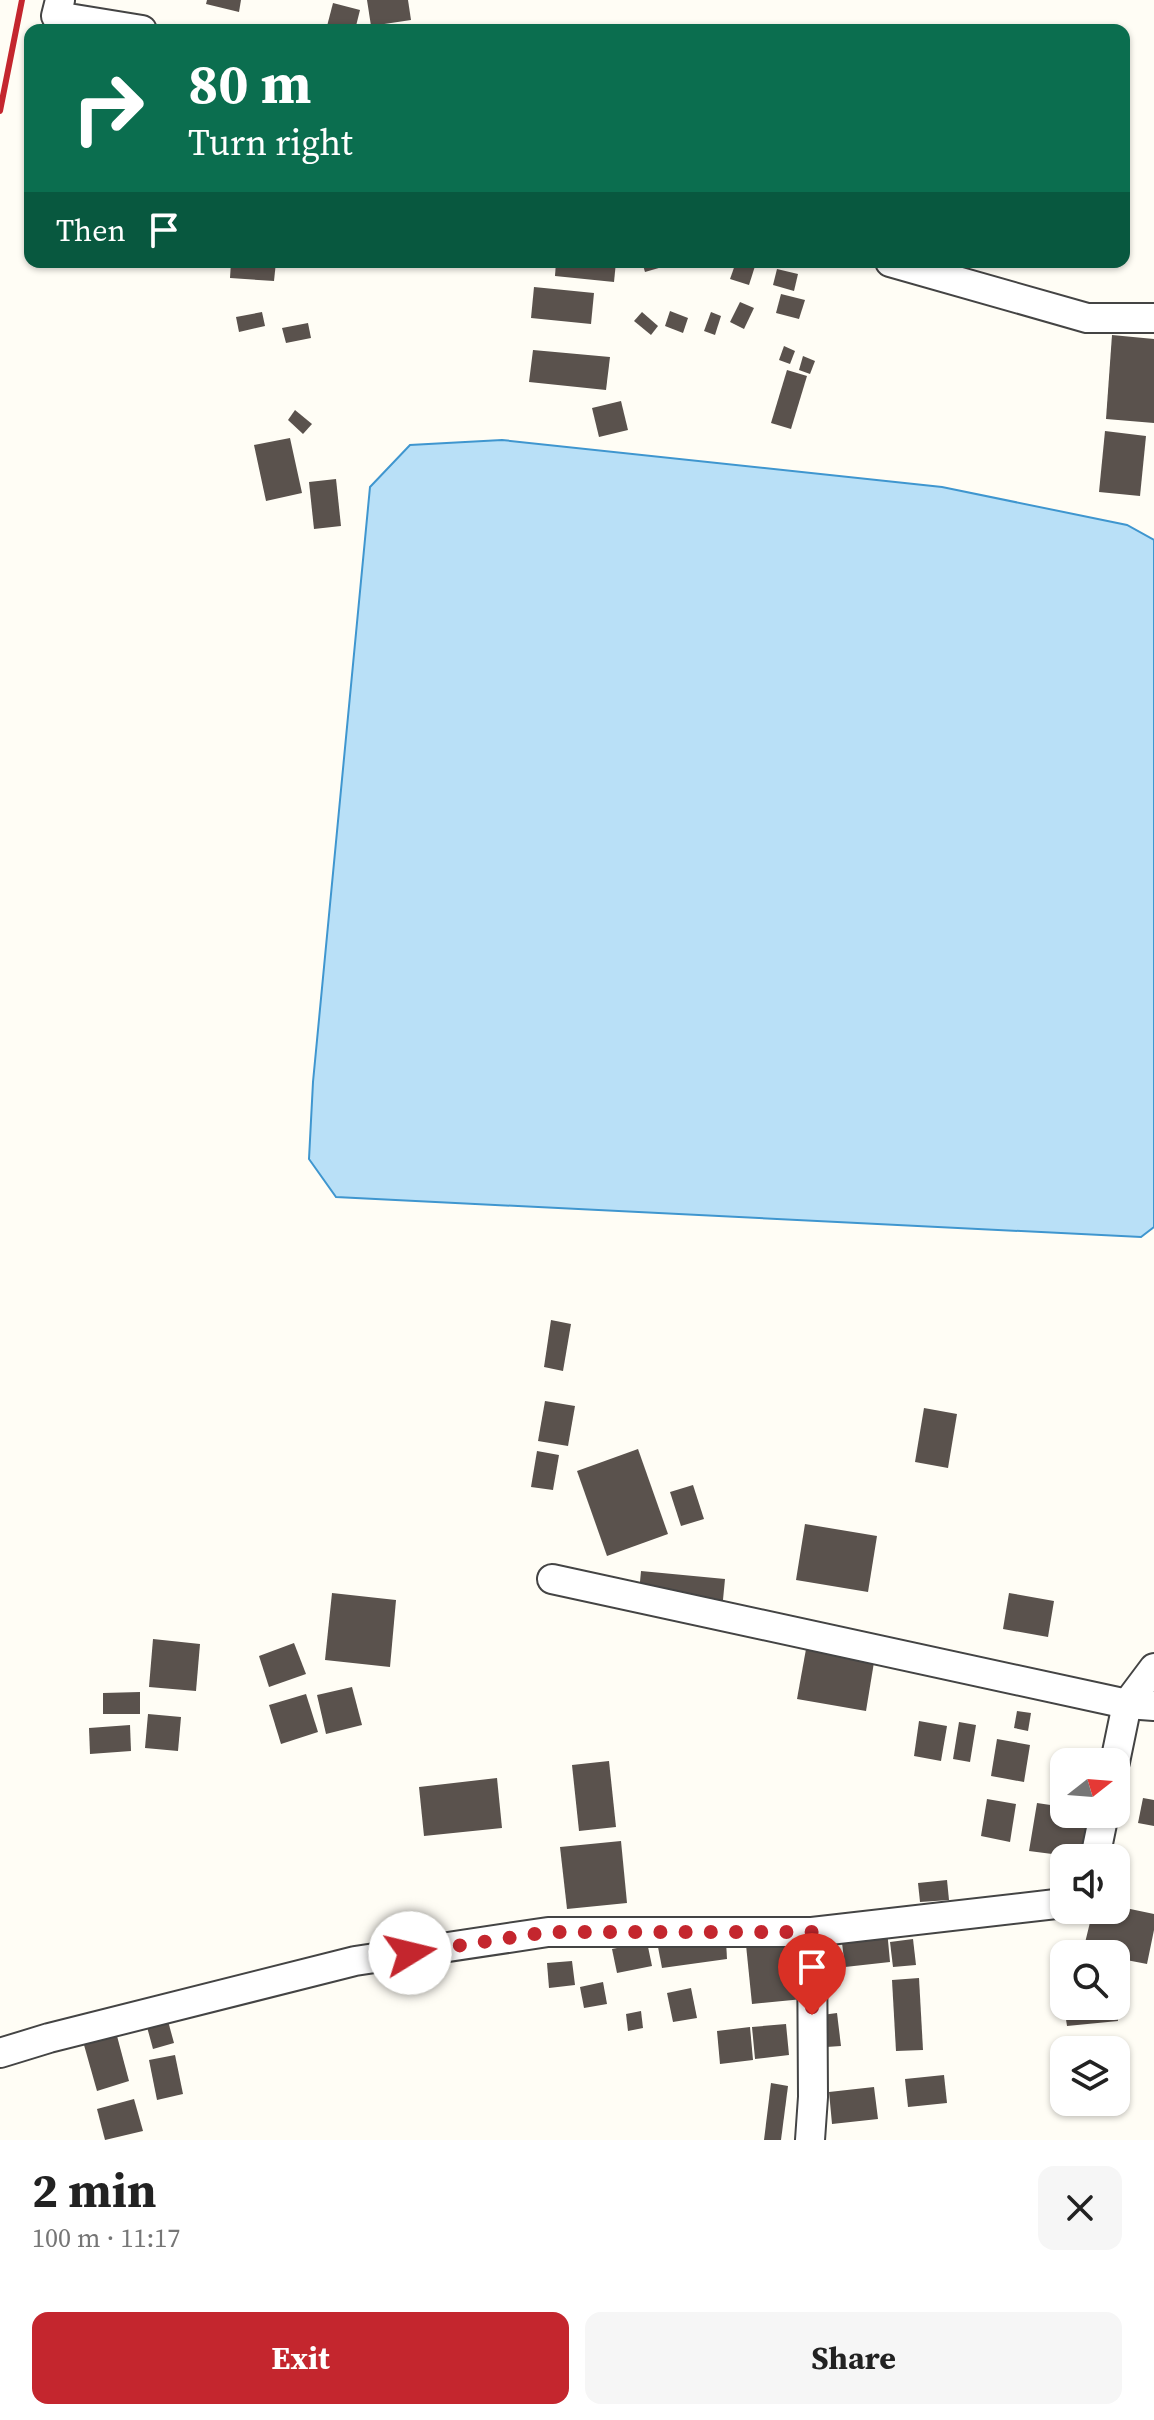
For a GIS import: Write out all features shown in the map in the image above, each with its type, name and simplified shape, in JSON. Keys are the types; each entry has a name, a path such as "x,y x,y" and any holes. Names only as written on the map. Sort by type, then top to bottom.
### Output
{"street":[{"path":"60,0 56,16 105,24"},
{"path":"911,268 1087,318 1154,318"},
{"path":"552,1579 1140,1705"},
{"path":"1121,1748 1154,1668"},
{"path":"0,2053 355,1961 548,1932 812,1932 1050,1905"},
{"path":"810,2140 813,2097 812,1932"}],"water":[{"path":"502,440 942,487 1127,525 1154,540 1154,1227 1141,1237 336,1197 309,1159 313,1082 370,487 410,445"}],"building":[{"path":"207,0 241,0 239,12 206,4"},
{"path":"367,0 408,0 411,20 371,24"},
{"path":"333,3 360,10 356,24 328,24"},
{"path":"231,268 275,268 274,281 230,278"},
{"path":"556,268 615,268 614,282 555,276"},
{"path":"734,268 754,268 749,285 730,279"},
{"path":"777,269 798,274 794,291 773,285"},
{"path":"534,287 594,293 591,324 531,318"},
{"path":"781,294 805,300 799,319 776,313"},
{"path":"740,302 754,308 744,329 730,322"},
{"path":"670,311 688,318 683,333 665,326"},
{"path":"262,312 265,326 239,332 236,317"},
{"path":"642,312 658,326 651,335 634,321"},
{"path":"711,312 721,316 715,335 704,331"},
{"path":"308,323 311,338 286,343 282,328"},
{"path":"1112,335 1154,339 1154,423 1106,419"},
{"path":"784,346 795,351 790,364 779,360"},
{"path":"533,350 610,357 606,390 529,382"},
{"path":"803,356 815,361 810,374 799,370"},
{"path":"787,370 807,376 791,429 771,423"},
{"path":"621,401 628,430 599,437 592,408"},
{"path":"295,410 312,424 303,434 288,420"},
{"path":"1105,431 1146,436 1140,496 1099,492"},
{"path":"290,438 302,493 266,501 254,445"},
{"path":"336,479 341,526 314,529 309,482"},
{"path":"551,1320 571,1324 563,1371 544,1367"},
{"path":"545,1401 575,1406 568,1446 538,1441"},
{"path":"924,1408 957,1414 948,1468 915,1462"},
{"path":"638,1449 668,1534 607,1556 577,1471"},
{"path":"537,1451 559,1455 553,1490 531,1487"},
{"path":"693,1485 704,1519 681,1526 670,1492"},
{"path":"805,1524 877,1536 868,1592 796,1580"},
{"path":"641,1571 725,1579 722,1610 638,1603"},
{"path":"332,1593 396,1600 390,1667 325,1660"},
{"path":"1009,1593 1054,1601 1048,1637 1003,1629"},
{"path":"808,1638 876,1650 866,1711 797,1699"},
{"path":"153,1639 200,1644 196,1691 149,1687"},
{"path":"294,1643 306,1674 269,1687 259,1656"},
{"path":"352,1687 362,1725 326,1734 317,1695"},
{"path":"140,1692 140,1714 103,1714 103,1693"},
{"path":"306,1694 318,1732 281,1744 269,1705"},
{"path":"1017,1711 1031,1713 1028,1731 1014,1728"},
{"path":"148,1714 181,1717 178,1751 145,1748"},
{"path":"919,1721 947,1726 941,1761 914,1756"},
{"path":"959,1722 976,1725 970,1762 953,1759"},
{"path":"130,1725 131,1751 90,1754 89,1728"},
{"path":"997,1739 1030,1745 1024,1782 991,1776"},
{"path":"609,1761 616,1827 579,1831 572,1765"},
{"path":"497,1778 502,1828 424,1836 419,1787"},
{"path":"1143,1798 1154,1800 1154,1826 1138,1823"},
{"path":"987,1799 1016,1804 1010,1842 981,1836"},
{"path":"1037,1803 1050,1805 1050,1828 1088,1828 1085,1844 1050,1844 1050,1854 1029,1851"},
{"path":"621,1841 627,1903 567,1909 560,1847"},
{"path":"947,1880 949,1900 920,1902 918,1883"},
{"path":"1130,1909 1154,1914 1147,1964 1130,1961 1130,1940 1086,1940 1090,1924 1130,1924"},
{"path":"887,1930 890,1962 845,1967 841,1935"},
{"path":"913,1939 916,1965 893,1967 890,1942"},
{"path":"796,1940 803,1999 752,2004 746,1945"},
{"path":"726,1941 727,1959 662,1968 658,1947"},
{"path":"647,1942 652,1966 617,1973 612,1949"},
{"path":"572,1961 575,1985 549,1988 547,1963"},
{"path":"919,1978 923,2050 896,2051 892,1980"},
{"path":"603,1982 607,2004 584,2008 580,1987"},
{"path":"691,1988 697,2018 673,2022 667,1993"},
{"path":"641,2011 643,2028 628,2031 626,2014"},
{"path":"837,2013 841,2046 826,2047 822,2015"},
{"path":"1066,2020 1118,2021 1067,2026"},
{"path":"168,2021 174,2043 153,2049 147,2027"},
{"path":"786,2024 789,2055 755,2059 752,2027"},
{"path":"750,2027 753,2060 720,2064 717,2031"},
{"path":"117,2036 129,2081 97,2091 84,2045"},
{"path":"175,2055 183,2094 157,2100 149,2060"},
{"path":"944,2075 947,2103 908,2107 905,2079"},
{"path":"771,2083 788,2086 781,2140 764,2140"},
{"path":"874,2087 878,2119 832,2124 829,2092"},
{"path":"134,2099 143,2131 105,2140 97,2109"}],"railway":[{"path":"0,111 22,0"}],"route":[{"path":"410,1953 548,1932 812,1932 812,2015"}]}
